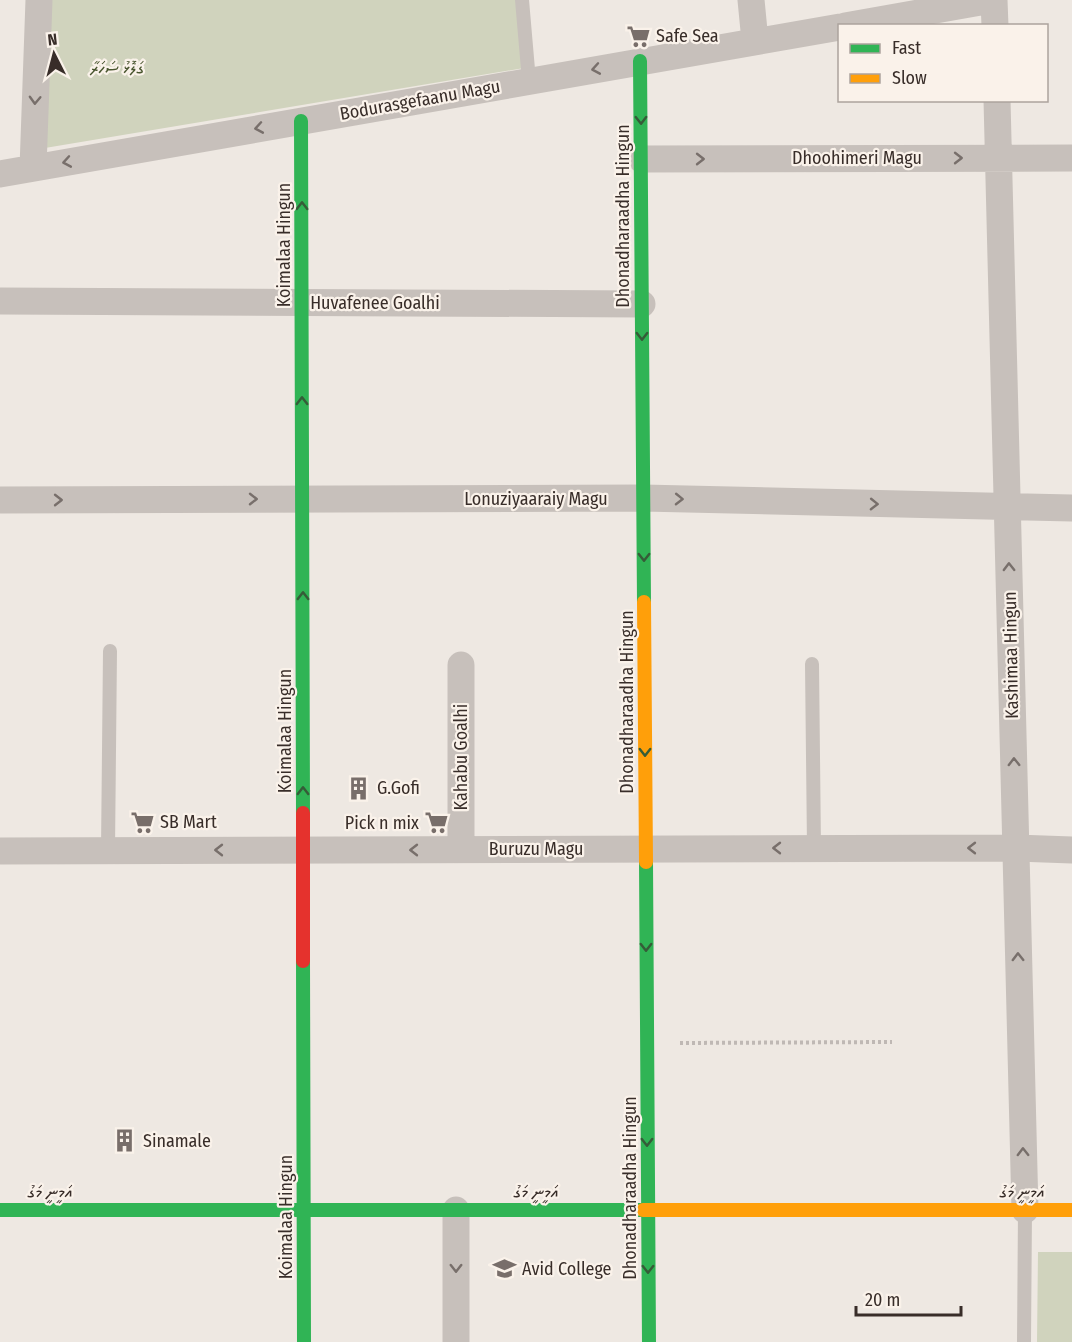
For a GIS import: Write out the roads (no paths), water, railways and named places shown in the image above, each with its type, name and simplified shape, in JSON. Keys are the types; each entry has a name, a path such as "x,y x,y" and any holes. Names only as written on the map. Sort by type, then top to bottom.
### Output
{"street":[{"path":"33,168 39,0"},
{"path":"751,0 756,41"},
{"path":"851,24 893,9 993,0 995,24"},
{"name":"Bodurasgefaanu Magu","path":"0,174 838,27"},
{"name":"Dhonadharaadha Hingun","path":"640,61 649,1342"},
{"name":"Kashimaa Hingun","path":"997,102 1025,1210"},
{"name":"Koimalaa Hingun","path":"301,121 304,1342"},
{"name":"Dhoohimeri Magu","path":"641,159 1072,158"},
{"name":"Huvafenee Goalhi","path":"0,301 642,304"},
{"name":"Lonuziyaaraiy Magu","path":"0,500 643,498 1072,508"},
{"name":"Kahabu Goalhi","path":"461,665 461,849"},
{"name":"Buruzu Magu","path":"0,851 813,848 1072,850"},
{"name":"އަމީނީ މަގު","path":"0,1210 1072,1210"},
{"path":"456,1210 456,1342"}],"lane":[{"path":"522,0 529,81"},
{"path":"108,850 110,651"},
{"path":"812,664 813,848"},
{"path":"1023,1342 1025,1210"}],"place":[{"name":"Safe Sea","path":"638,36"},
{"name":"G.Gofi","path":"359,788"},
{"name":"SB Mart","path":"142,822"},
{"name":"Pick n mix","path":"437,823"},
{"name":"Sinamale","path":"125,1141"},
{"name":"Avid College","path":"504,1269"}],"park label":[{"name":"ގަލޮޅު ސަހަރާ","path":"117,68"}]}
